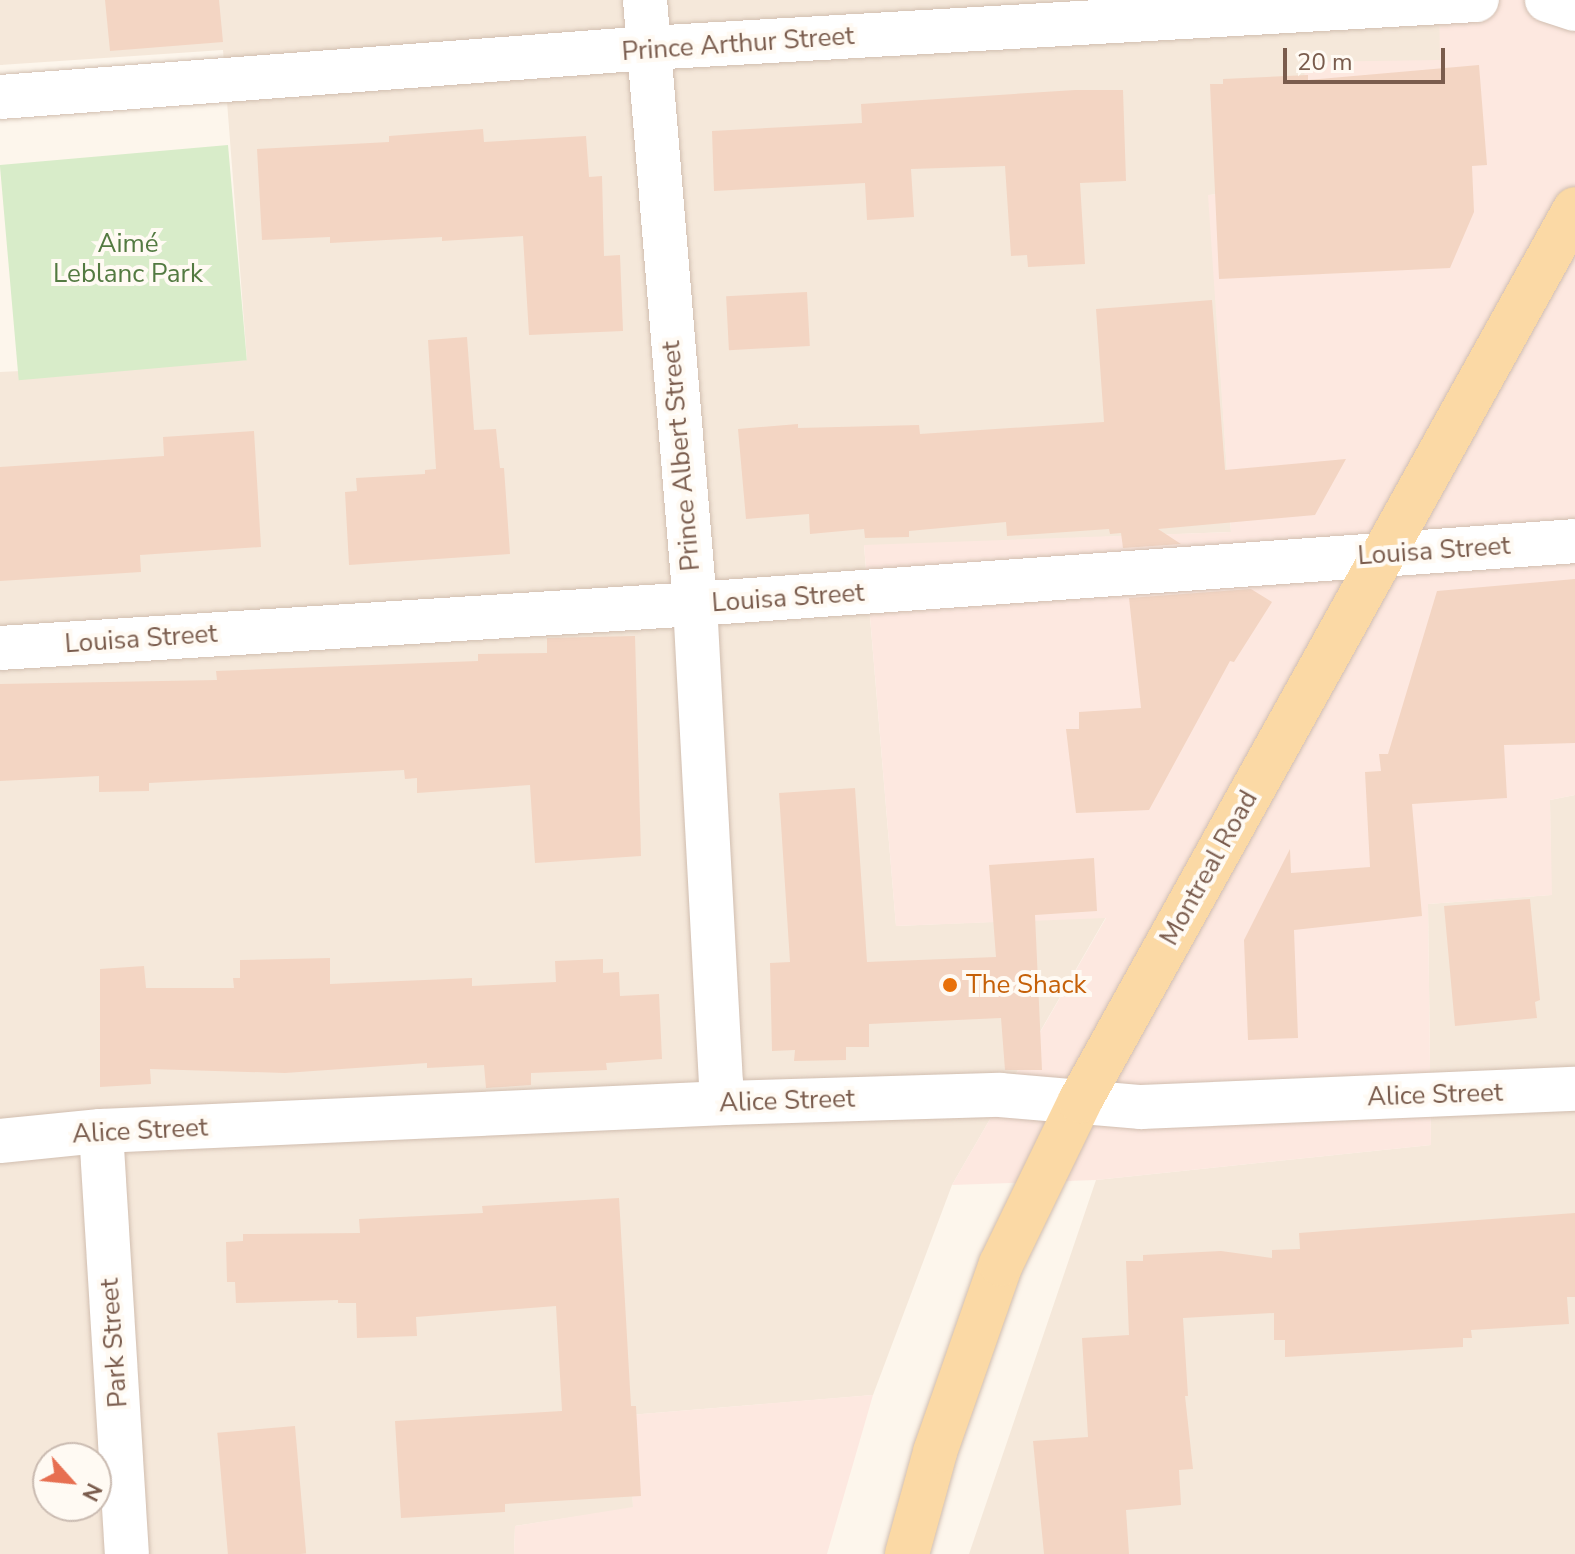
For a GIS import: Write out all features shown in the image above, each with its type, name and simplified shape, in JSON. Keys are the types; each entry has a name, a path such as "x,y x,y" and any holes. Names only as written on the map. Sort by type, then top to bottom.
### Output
{"main road":[{"name":"Montreal Road","path":"907,1554 935,1452 1001,1264 1080,1101 1575,209"}],"street":[{"name":"Prince Albert Street","path":"645,0 695,604 721,1083 725,1103"},
{"name":"Prince Arthur Street","path":"0,97 649,48 1477,0"},
{"path":"1547,0 1575,9"},
{"name":"Louisa Street","path":"0,648 695,604 1575,541"},
{"name":"Alice Street","path":"0,1141 101,1131 725,1103 1000,1095 1141,1107 1575,1089"},
{"name":"Park Street","path":"101,1131 127,1554"}],"shaded area":[{"path":"0,0 1439,0 1441,60 1318,185 1209,195 1231,532 864,546 896,926 1106,917 952,1185 873,1395 630,1415 633,1508 515,1526 514,1554 0,1554 0,372 247,360 223,50 0,65"},
{"path":"1439,0 1575,0 1575,795 1550,800 1552,895 1428,904 1431,1145 1096,1180 952,1185 1106,918 896,926 864,545 1231,532 1208,195 1318,185 1303,62 1440,60"},
{"path":"1575,795 1575,1554 969,1554 1096,1180 1431,1145 1428,904 1551,895 1550,800"},
{"path":"873,1395 827,1554 514,1554 515,1526 633,1507 629,1415"}],"green space":[{"name":"Aimé Leblanc Park","path":"228,145 247,360 19,380 0,165"}],"building":[{"path":"105,0 219,0 223,42 110,51"},
{"path":"1479,65 1487,165 1472,166 1474,212 1450,268 1219,279 1210,84 1223,84 1223,79 1308,75 1308,80"},
{"path":"1075,90 1123,90 1126,181 1080,183 1085,264 1028,267 1027,255 1011,256 1005,166 911,169 914,217 867,220 865,183 714,191 712,131 862,123 861,104"},
{"path":"483,129 484,142 586,136 589,177 602,176 604,256 620,255 623,331 529,335 523,236 330,243 330,237 262,240 257,149 389,142 389,136"},
{"path":"807,292 810,346 729,350 726,296"},
{"path":"1212,300 1225,470 1346,459 1315,515 1158,529 1181,544 1123,548 1121,533 1110,534 1109,529 1007,536 1006,522 909,531 909,537 865,538 864,529 810,534 809,514 746,519 738,429 798,424 798,428 919,425 920,434 1104,422 1096,309"},
{"path":"467,337 474,430 496,429 500,468 504,468 510,554 349,565 345,492 357,491 356,478 425,474 425,470 436,469 428,340"},
{"path":"254,431 261,547 140,555 141,572 0,581 0,467 164,456 163,437"},
{"path":"1575,579 1575,743 1504,745 1507,798 1412,804 1422,916 1294,930 1298,1038 1248,1040 1244,940 1290,849 1291,873 1370,867 1365,772 1381,771 1379,754 1388,754 1437,591"},
{"path":"1251,589 1272,602 1234,662 1230,661 1149,810 1076,813 1066,729 1079,729 1079,712 1141,708 1129,598"},
{"path":"635,636 641,856 535,863 530,785 417,793 417,778 405,779 404,770 149,783 149,791 99,792 99,776 0,781 0,684 217,680 216,671 478,661 478,654 547,653 547,638"},
{"path":"855,788 867,962 996,957 989,865 1094,858 1097,911 1035,915 1042,1070 1005,1070 1001,1018 869,1024 869,1047 846,1047 846,1060 794,1061 795,1050 772,1051 770,963 790,962 779,793"},
{"path":"1530,899 1540,1000 1535,1002 1537,1018 1455,1026 1444,906"},
{"path":"330,958 330,984 472,978 472,986 556,982 555,961 603,959 603,973 619,972 620,996 659,994 662,1059 606,1063 607,1070 531,1073 531,1085 486,1088 484,1065 427,1068 427,1063 285,1073 150,1069 151,1084 100,1087 100,969 144,966 146,988 234,988 233,978 240,978 240,960"},
{"path":"619,1198 631,1406 636,1406 641,1496 505,1504 505,1512 401,1518 395,1421 562,1411 556,1306 416,1317 417,1336 357,1338 356,1303 338,1303 338,1300 236,1303 235,1282 227,1282 226,1242 243,1241 243,1234 360,1233 359,1219 483,1213 482,1206"},
{"path":"1575,1213 1575,1297 1567,1297 1569,1324 1471,1330 1472,1338 1463,1338 1463,1347 1285,1357 1285,1340 1274,1340 1274,1313 1183,1318 1188,1396 1185,1396 1193,1469 1179,1470 1181,1505 1126,1510 1129,1554 1044,1554 1033,1441 1088,1437 1082,1338 1129,1335 1126,1261 1143,1261 1143,1255 1221,1251 1272,1258 1272,1250 1300,1249 1299,1233"},
{"path":"295,1426 306,1554 228,1554 217,1433"}],"place":[{"name":"The Shack","path":"950,985"}]}
